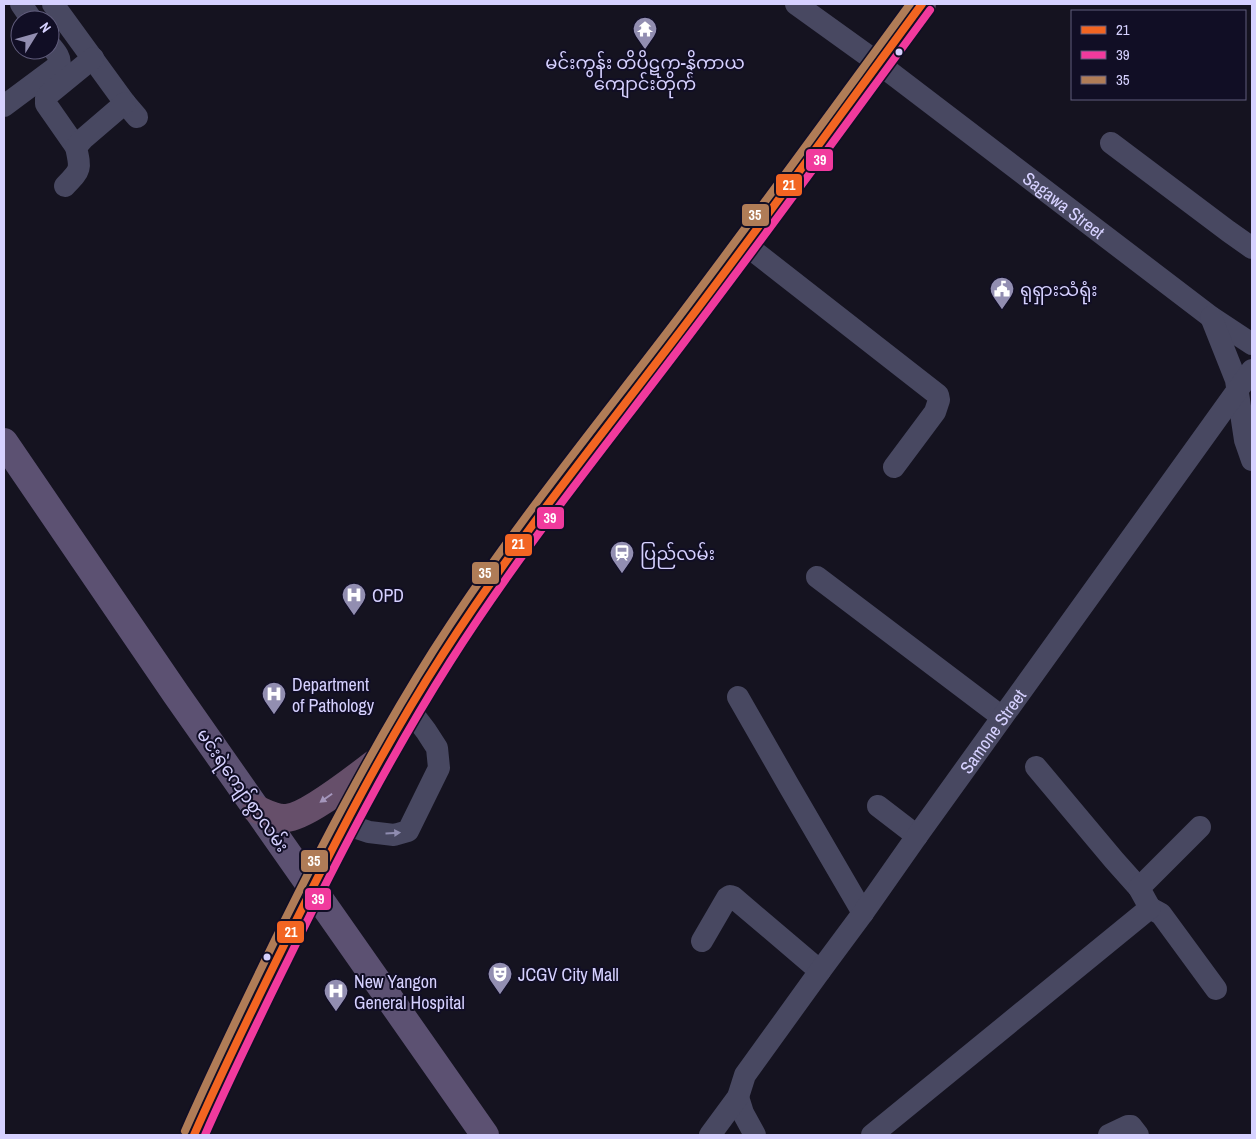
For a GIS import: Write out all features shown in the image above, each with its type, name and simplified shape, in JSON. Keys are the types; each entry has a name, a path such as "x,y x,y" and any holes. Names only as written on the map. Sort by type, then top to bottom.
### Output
{"highway":[{"path":"194,1135 216,1083 311,888 380,759 442,656 474,607 573,471 746,245 922,4"},
{"path":"256,809 272,816 291,818 315,806 380,759"}],"main road":[{"name":"မင်းရဲကျော်စွာလမ်း","path":"4,442 176,694 485,1135"}],"street":[{"path":"53,4 131,110 82,139 76,147"},
{"name":"Sagawa Street","path":"796,4 878,63 1211,317 1252,344"},
{"path":"65,186 77,174 80,166 76,147 46,104 46,98 93,58"},
{"path":"4,106 59,65 60,60"},
{"path":"1111,143 1228,232 1252,248"},
{"path":"746,245 940,397 935,412 894,467"},
{"path":"1211,317 1236,380 1245,440 1252,460"},
{"name":"Samone Street","path":"710,1135 738,1097 745,1075 864,913 916,836 1252,370"},
{"path":"817,577 1002,716"},
{"path":"738,697 864,913"},
{"path":"345,824 369,832 385,834 394,835 408,831 439,768 437,748 410,710"},
{"path":"1036,767 1139,888 1150,908 1161,914 1216,989"},
{"path":"878,806 916,836"},
{"path":"1139,888 1200,827"},
{"path":"702,941 730,896 820,971"},
{"path":"879,1133 1150,908"},
{"path":"738,1097 743,1113 755,1135"},
{"path":"1109,1135 1128,1126 1132,1126 1138,1135"}],"transit line":[{"name":"35","path":"185,1131 251,989 330,831 411,686 460,609 488,568 700,289 910,4"},
{"name":"21","path":"194,1135 249,1016 340,834 379,761 443,654 527,532 676,337 922,4"},
{"name":"39","path":"205,1135 258,1020 348,841 428,697 477,620 534,539 747,259 930,10"}],"place":[{"name":"မင်းကွန်း တိပိဋက-နိကာယ ကျောင်းတိုက်","path":"645,50"},
{"name":"ရုရှားသံရုံး","path":"1002,310"},
{"name":"ပြည်လမ်း","path":"622,574"},
{"name":"OPD","path":"354,616"},
{"name":"Department of Pathology","path":"274,715"},
{"name":"JCGV City Mall","path":"500,995"},
{"name":"New Yangon General Hospital","path":"336,1012"}]}
